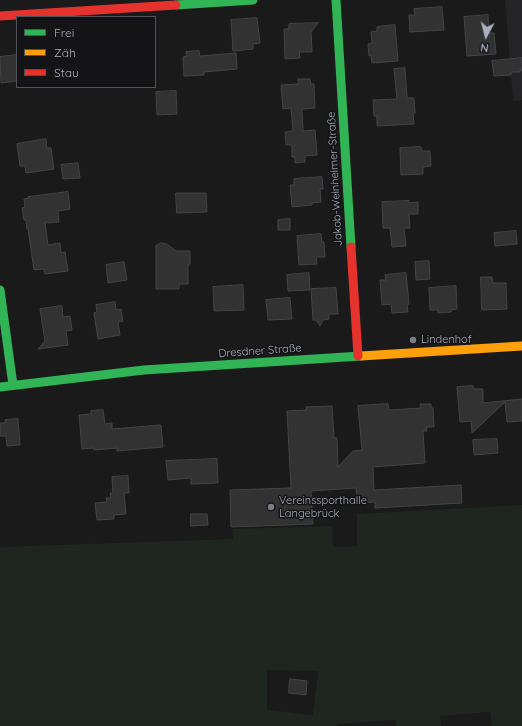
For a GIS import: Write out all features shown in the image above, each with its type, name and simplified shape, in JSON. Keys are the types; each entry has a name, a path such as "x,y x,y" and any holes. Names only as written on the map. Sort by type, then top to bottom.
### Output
{"street":[{"path":"0,16 253,0"},
{"name":"Jakob-Weinheimer-Straße","path":"336,0 358,356"},
{"path":"0,290 13,385"},
{"name":"Dresdner Straße","path":"0,387 144,370 522,346"}],"shaded area":[{"path":"505,0 522,0 522,100 513,101"},
{"path":"522,505 522,726 492,726 490,712 440,716 441,726 396,726 396,720 338,724 337,726 0,726 0,547 233,539 232,529 332,526 333,547 357,546 357,514","holes":["320,655 313,715 267,710 267,670 318,671"]}],"building":[{"path":"442,7 444,30 410,32 409,15 415,15 414,9"},
{"path":"488,15 489,33 494,33 496,54 467,56 464,17"},
{"path":"257,18 260,43 253,44 253,49 233,51 231,20"},
{"path":"318,23 311,32 312,52 299,52 300,58 285,59 284,29 289,29 289,24"},
{"path":"395,25 398,61 372,63 371,55 369,56 368,44 372,43 371,32 377,31 377,27"},
{"path":"199,51 200,56 236,53 237,69 204,72 204,75 184,76 183,57 187,56 186,52"},
{"path":"16,55 16,81 1,83 0,57"},
{"path":"522,58 522,70 520,70 520,72 511,72 511,75 494,76 492,61"},
{"path":"405,68 407,98 414,98 414,124 377,126 377,116 374,116 373,100 397,99 394,69"},
{"path":"298,79 310,79 311,84 314,84 315,108 302,109 303,131 315,130 317,155 305,156 305,162 295,163 295,157 292,157 292,145 286,145 285,132 293,131 291,108 283,109 281,85 298,84"},
{"path":"176,91 177,114 157,115 156,92"},
{"path":"46,139 47,148 51,148 54,169 26,173 25,166 20,166 17,144"},
{"path":"421,147 422,151 430,151 431,166 423,167 423,174 401,175 400,148"},
{"path":"78,163 80,178 63,179 61,165"},
{"path":"322,177 323,189 320,189 321,202 312,203 312,205 292,207 290,185 294,185 294,179"},
{"path":"68,192 70,209 58,211 59,222 45,223 48,245 60,243 61,253 65,252 68,271 45,274 44,269 34,270 28,229 26,220 24,220 22,208 25,207 24,199 29,198 28,197"},
{"path":"176,193 206,193 207,212 177,213"},
{"path":"409,201 409,203 418,202 418,214 409,214 410,228 404,228 406,246 392,247 390,228 383,228 382,202"},
{"path":"290,219 290,230 278,230 278,220"},
{"path":"516,231 517,244 495,246 494,233"},
{"path":"321,234 322,242 324,242 325,257 316,257 317,264 299,265 297,236"},
{"path":"161,243 167,244 176,251 190,251 190,264 188,264 188,284 179,284 179,289 156,289 156,246"},
{"path":"429,261 430,279 416,280 415,262"},
{"path":"124,262 127,280 108,283 106,265"},
{"path":"309,273 310,290 288,291 287,275"},
{"path":"406,273 409,304 407,305 408,312 392,313 391,304 382,305 380,280 386,280 385,275"},
{"path":"481,277 492,277 493,283 506,283 507,309 482,310"},
{"path":"243,285 244,310 214,311 213,287"},
{"path":"456,286 457,309 451,310 451,312 438,313 438,310 430,310 429,288"},
{"path":"336,288 338,314 329,314 329,319 323,320 320,326 316,320 313,320 311,289"},
{"path":"290,298 292,319 268,320 266,300"},
{"path":"115,302 116,310 121,309 123,321 118,322 120,335 98,339 94,313 97,312 96,305"},
{"path":"62,306 63,317 70,316 72,330 66,331 68,345 38,349 45,341 40,309"},
{"path":"473,386 474,389 483,389 483,403 522,399 522,421 507,422 505,402 472,433 471,421 460,422 457,387"},
{"path":"388,404 389,410 421,408 420,404 431,404 431,408 433,408 434,427 426,427 427,431 423,431 425,463 373,467 374,490 461,485 462,503 375,508 375,502 357,503 356,488 311,491 313,524 231,527 230,490 291,488 287,411 306,410 306,407 332,406 334,438 337,438 338,467 353,451 362,450 358,406"},
{"path":"103,410 105,424 112,423 112,429 161,425 163,447 117,451 117,448 94,450 94,448 82,449 79,415 91,414 91,411"},
{"path":"18,419 20,445 7,446 6,436 0,436 0,423 5,423 5,420"},
{"path":"497,439 498,453 474,455 473,440"},
{"path":"217,459 218,483 191,484 191,478 168,480 166,461"},
{"path":"128,476 129,493 124,493 126,514 114,515 114,519 97,520 95,503 107,502 106,498 111,498 110,493 113,493 112,477"},
{"path":"191,514 207,514 208,525 191,526"},
{"path":"290,679 307,681 306,695 289,693"}],"traffic: fast":[{"path":"176,5 253,0"},
{"path":"336,0 351,247"},
{"path":"0,290 13,385"},
{"path":"0,387 144,370 361,356"}],"traffic: slow":[{"path":"361,356 522,346"}],"traffic: jam":[{"path":"0,16 176,5"},
{"path":"351,247 358,356"}],"place":[{"name":"Lindenhof","path":"413,340"},
{"name":"Vereinssporthalle Langebrück","path":"271,507"}]}
